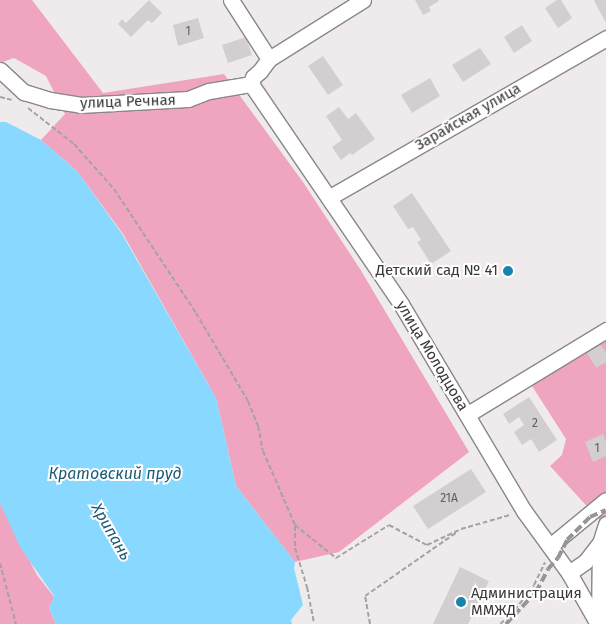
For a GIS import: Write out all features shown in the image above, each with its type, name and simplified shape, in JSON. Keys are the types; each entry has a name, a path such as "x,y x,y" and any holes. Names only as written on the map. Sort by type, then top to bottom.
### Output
{"street":[{"path":"230,0 268,58"},
{"path":"254,89 253,77 260,71 268,58 363,0"},
{"name":"Зарайская улица","path":"330,197 606,38"},
{"name":"улица Речная","path":"0,70 24,92 50,100 80,105 188,99 210,91 234,88 254,89"},
{"name":"улица Молодцова","path":"254,89 330,197 401,304 524,511 569,573 598,624"},
{"path":"468,414 606,330"},
{"path":"552,548 606,500"},
{"path":"598,624 600,543 606,524"},
{"path":"569,573 585,562 600,543"}],"path":[{"path":"0,97 18,103"},
{"path":"27,108 35,112 74,144 114,189 196,313 248,401 258,426 263,450 295,525 295,548 307,587 314,624"},
{"path":"295,525 336,558 389,525 427,545 461,529 524,511"},
{"path":"370,624 365,596 461,529"},
{"path":"500,624 510,616 534,585 552,548"},
{"path":"0,563 16,624"}],"shaded area":[{"path":"0,0 32,0 103,93 224,74 303,182 360,269 469,452 339,552 295,562 236,486 216,398 123,234 77,171 41,140 65,114 46,76 14,58 0,63"},
{"path":"606,323 606,527 550,466 562,455 566,439 525,375"},
{"path":"0,503 37,575 54,597 49,608 56,624 0,624"}],"water":[{"name":"Кратовский пруд","path":"0,122 6,122 41,140 77,171 122,234 216,398 236,486 295,562 294,568 303,605 291,620 292,624 56,624 49,608 54,596 20,547 0,503"}],"building":[{"path":"149,0 162,13 152,23 148,20 131,37 118,24 122,19 126,23"},
{"path":"415,0 439,1 429,7 431,11 423,15"},
{"path":"557,0 561,0 572,18 558,28 545,8"},
{"path":"606,0 606,23 594,1"},
{"path":"198,18 204,38 178,46 173,25"},
{"path":"522,25 532,41 514,53 504,37"},
{"path":"246,37 252,55 228,63 222,45"},
{"path":"480,48 491,64 463,82 452,65"},
{"path":"323,56 343,85 328,95 308,66"},
{"path":"430,78 440,96 412,113 401,95"},
{"path":"339,107 348,119 356,113 375,139 352,155 350,153 341,160 332,147 342,140 326,116"},
{"path":"412,193 451,251 431,264 417,242 421,240 413,227 408,229 393,206"},
{"path":"601,345 606,353 606,362 596,368 587,353"},
{"path":"529,397 557,440 539,452 531,439 522,445 514,432 524,425 519,417 509,424 503,414"},
{"path":"603,434 606,442 606,456 593,462 585,442"},
{"path":"471,469 486,492 428,529 413,506"},
{"name":"Администрация ММЖД","path":"460,567 489,581 468,624 433,624"}],"railway":[{"path":"506,624 536,592 567,540 590,517 606,510"}],"place":[{"name":"Детский сад № 41","path":"508,271"},
{"name":"Администрация ММЖД","path":"461,602"}],"water label":[{"name":"Хрипань","path":"111,532"}]}
